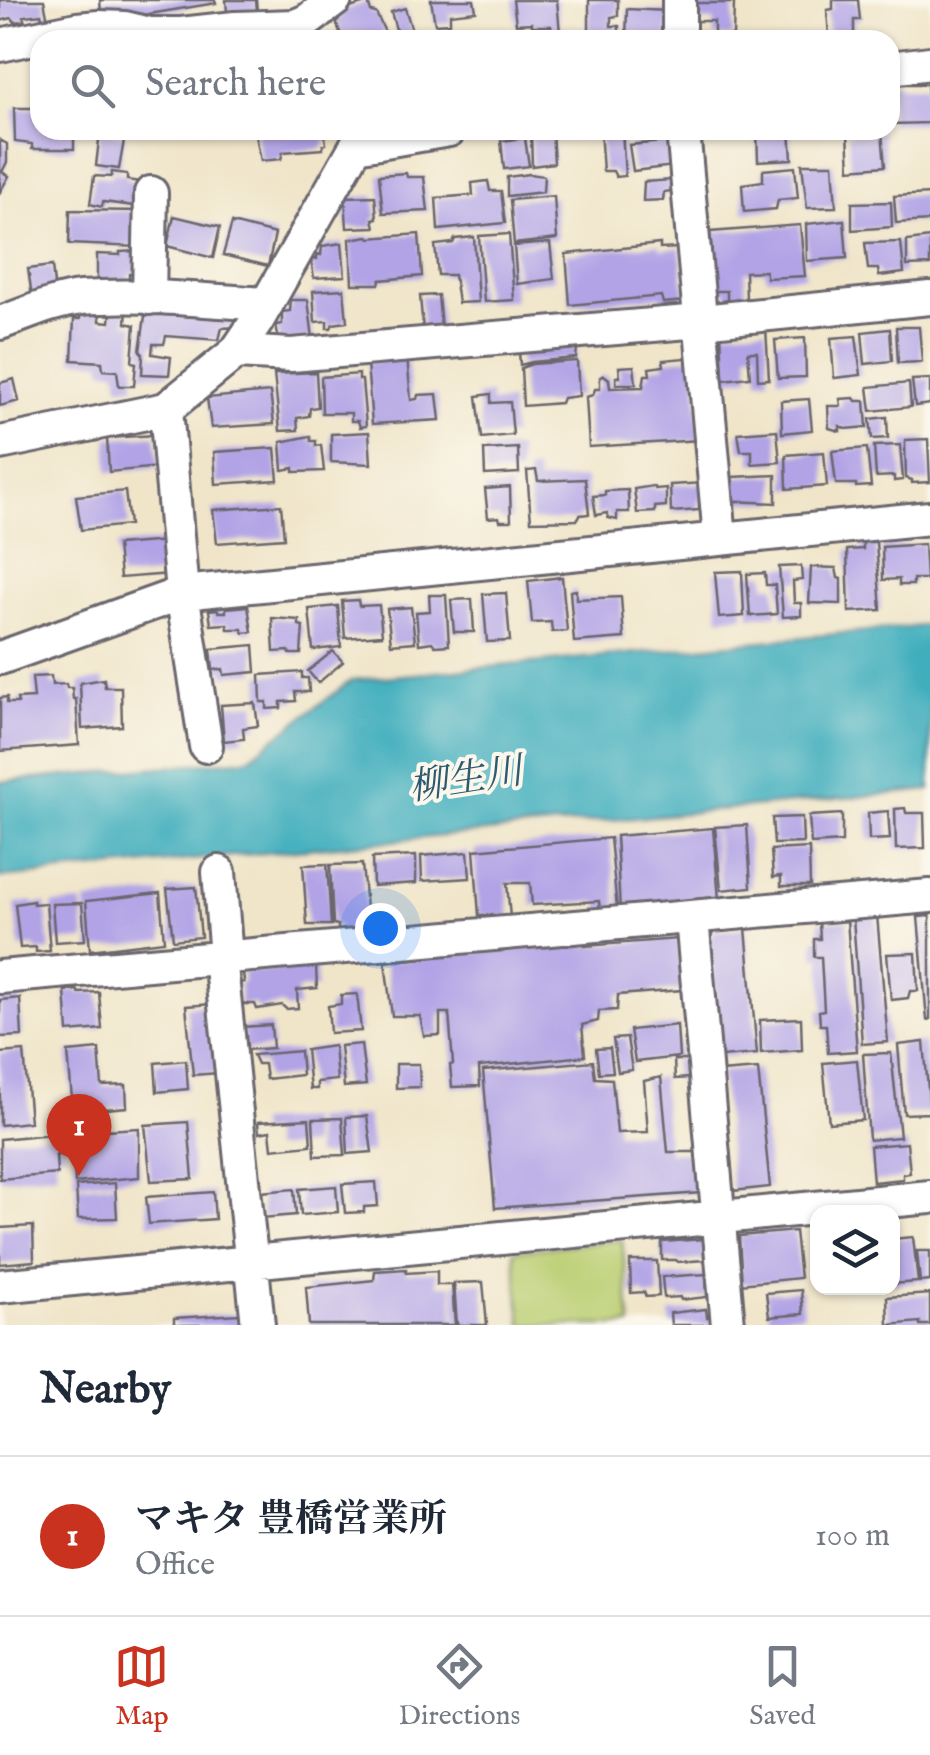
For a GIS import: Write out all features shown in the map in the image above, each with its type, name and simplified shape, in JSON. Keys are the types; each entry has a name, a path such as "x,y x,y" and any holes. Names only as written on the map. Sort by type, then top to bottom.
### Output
{"street":[{"path":"300,30 336,0"},
{"path":"679,0 679,30"},
{"path":"83,30 133,30"},
{"path":"217,30 260,30"},
{"path":"0,45 30,40"},
{"path":"900,67 930,64"},
{"path":"0,442 166,409 236,352 267,304 349,140"},
{"path":"684,140 720,538"},
{"path":"149,298 150,192"},
{"path":"0,323 80,298 267,304"},
{"path":"236,352 291,355 930,298"},
{"path":"166,409 182,593 206,746"},
{"path":"0,658 182,593 930,518"},
{"path":"219,872 223,957 258,1325"},
{"path":"0,977 930,896"},
{"path":"692,918 728,1325"},
{"path":"0,1286 930,1197"}],"green space":[{"path":"622,1240 631,1325 522,1325 514,1251"}],"water":[{"name":"柳生川","path":"930,625 930,790 0,878 0,782 247,759 352,680"}],"building":[{"path":"0,0 44,0 48,21 43,22 41,14 24,16 24,21 0,21"},
{"path":"100,0 216,3 113,20 101,13"},
{"path":"226,0 256,0 257,11 227,12"},
{"path":"431,0 474,0 476,11 450,14 450,23 435,24"},
{"path":"513,0 557,0 560,30 532,23 516,24"},
{"path":"589,0 618,0 618,16 611,17 611,26 619,26 619,30 589,30"},
{"path":"833,0 858,0 860,20 854,20 854,30 828,30 827,10 833,9"},
{"path":"368,2 384,30 339,30 335,19 340,18 341,11"},
{"path":"689,3 734,3 733,30 714,30 714,21 688,21"},
{"path":"405,8 412,30 396,30 391,12"},
{"path":"627,9 668,11 667,30 626,30"},
{"path":"900,84 927,84 930,123 900,124"},
{"path":"14,108 30,108 30,140 74,140 74,149 32,149 32,144 15,142"},
{"path":"0,140 7,144 7,162 2,172 9,176 0,192"},
{"path":"99,140 124,140 119,169 96,166"},
{"path":"257,140 325,140 323,149 283,152 281,159 261,161"},
{"path":"525,140 529,166 504,169 501,141"},
{"path":"531,140 553,140 554,163 532,166"},
{"path":"601,140 623,140 625,176 603,171"},
{"path":"757,140 791,140 792,159 758,161"},
{"path":"848,140 883,140 885,166 850,169"},
{"path":"674,141 674,166 633,171 629,145"},
{"path":"802,164 833,164 836,207 807,208"},
{"path":"795,167 798,198 778,200 776,209 744,212 742,184 763,181 763,170"},
{"path":"112,172 146,183 142,207 90,204 94,176 111,177"},
{"path":"406,173 407,177 424,177 428,211 383,213 379,175"},
{"path":"544,176 543,192 507,196 507,177"},
{"path":"672,180 671,191 664,192 663,200 643,201 644,182"},
{"path":"488,181 490,191 501,191 505,223 438,230 436,198 473,195 472,183"},
{"path":"930,194 930,221 896,223 894,196"},
{"path":"375,196 375,227 347,228 345,197"},
{"path":"554,196 557,239 514,244 510,200"},
{"path":"891,202 892,227 852,230 852,203"},
{"path":"70,210 143,211 140,247 69,244"},
{"path":"174,216 220,227 213,258 167,246"},
{"path":"844,220 847,258 807,261 806,224"},
{"path":"232,223 275,234 268,266 223,255"},
{"path":"800,225 805,276 767,278 765,271 745,272 746,299 727,301 727,291 715,291 710,232"},
{"path":"419,234 422,276 380,280 379,284 352,284 350,239"},
{"path":"509,234 514,300 484,302 479,236"},
{"path":"474,237 478,302 458,303 454,275 438,275 435,245"},
{"path":"930,238 930,265 907,266 907,241"},
{"path":"901,242 904,273 879,276 878,269 868,269 865,243"},
{"path":"342,243 345,276 314,278 311,260 321,255 322,246"},
{"path":"550,243 554,279 517,284 514,246"},
{"path":"660,244 660,249 680,248 685,301 663,303 661,296 570,305 566,254"},
{"path":"137,251 138,273 129,274 129,284 97,284 97,254"},
{"path":"52,266 55,294 32,297 28,269"},
{"path":"344,289 347,322 327,328 327,321 315,322 313,291"},
{"path":"438,295 441,328 423,330 420,296"},
{"path":"291,300 308,300 313,338 279,342 276,325 282,324 282,312 290,311"},
{"path":"81,305 100,307 100,321 110,322 111,311 127,311 126,323 135,325 134,386 119,386 117,371 103,370 102,362 72,360 74,319 80,319"},
{"path":"146,309 213,314 215,318 241,314 239,327 222,328 219,340 166,336 164,344 153,344 152,354 171,357 169,375 142,374 140,351"},
{"path":"896,327 919,327 922,362 898,363"},
{"path":"766,328 769,379 758,380 757,352 748,352 750,377 723,380 721,331"},
{"path":"890,329 892,361 865,364 862,332"},
{"path":"856,336 861,375 834,378 831,338"},
{"path":"805,338 806,377 778,378 775,340"},
{"path":"577,348 576,358 520,365 519,351"},
{"path":"407,357 411,400 418,395 437,394 440,420 372,424 367,363"},
{"path":"695,357 700,440 589,447 586,397 600,389 600,377 609,379 610,388 643,387 645,375 650,375 649,368 664,366 663,360"},
{"path":"577,361 579,396 563,398 561,403 523,406 521,368"},
{"path":"634,366 636,384 616,384 619,367"},
{"path":"316,372 318,407 310,408 309,416 297,418 298,430 280,431 274,374"},
{"path":"359,374 366,426 351,421 351,413 322,413 321,377"},
{"path":"14,379 19,401 0,406 0,383"},
{"path":"930,379 930,404 915,406 912,380"},
{"path":"909,383 911,407 871,411 868,387"},
{"path":"270,392 274,424 211,428 207,398"},
{"path":"491,394 491,403 510,402 513,435 482,438 477,396"},
{"path":"809,399 812,430 782,433 781,401"},
{"path":"840,399 865,401 867,427 840,426 840,431 829,428 828,406 841,406"},
{"path":"887,417 888,438 872,439 870,419"},
{"path":"777,430 780,462 752,464 752,451 741,451 738,433"},
{"path":"369,432 371,464 331,462 331,434"},
{"path":"155,435 159,467 109,472 107,438"},
{"path":"310,436 316,446 321,445 324,471 283,470 281,442"},
{"path":"928,439 930,482 912,483 906,478 905,440"},
{"path":"900,445 903,480 876,477 874,446"},
{"path":"275,448 278,480 216,484 214,452"},
{"path":"518,448 519,473 485,475 484,450"},
{"path":"867,448 871,486 836,484 832,451"},
{"path":"824,452 827,486 787,489 786,455"},
{"path":"536,470 538,481 585,479 589,514 580,515 577,520 531,521 527,471"},
{"path":"776,475 776,503 732,501 732,477"},
{"path":"705,483 707,499 699,500 699,510 671,512 670,485"},
{"path":"510,487 511,521 488,518 485,489"},
{"path":"666,488 666,506 655,507 655,512 637,513 634,489"},
{"path":"628,490 629,512 617,512 617,520 608,518 607,513 596,515 593,496"},
{"path":"125,491 129,525 81,530 76,496"},
{"path":"281,505 284,538 217,543 213,510"},
{"path":"167,541 170,574 120,578 117,545"},
{"path":"863,542 876,542 881,610 849,612 847,550 863,549"},
{"path":"924,544 926,579 913,579 913,585 899,585 899,579 883,580 882,547"},
{"path":"801,566 802,580 793,581 794,603 801,603 801,616 783,617 779,567"},
{"path":"811,567 836,568 841,579 841,604 809,603"},
{"path":"742,571 744,616 719,618 715,572"},
{"path":"765,573 766,585 775,585 777,614 750,616 747,574"},
{"path":"562,577 567,631 552,632 551,622 532,623 528,581"},
{"path":"576,590 576,599 621,597 624,638 574,642 570,591"},
{"path":"506,593 510,641 487,642 483,594"},
{"path":"429,595 446,595 449,645 419,644 416,612 430,611"},
{"path":"472,599 474,632 454,632 451,600"},
{"path":"358,600 359,606 379,605 382,635 345,638 342,601"},
{"path":"248,606 252,632 228,629 227,624 211,625 209,610 226,612 226,608"},
{"path":"338,606 341,647 313,650 309,609"},
{"path":"411,607 415,642 391,644 387,609"},
{"path":"272,618 299,620 303,626 301,654 274,652"},
{"path":"254,645 256,672 224,675 223,669 213,670 211,649"},
{"path":"333,651 343,662 318,683 308,671"},
{"path":"302,672 302,678 308,678 309,692 295,692 296,701 281,702 281,708 267,709 267,702 261,702 260,675"},
{"path":"51,676 52,685 66,684 72,688 79,745 0,751 0,698 18,703 17,699 34,698 32,677"},
{"path":"104,679 105,687 121,687 122,726 82,729 80,683"},
{"path":"255,703 258,726 243,728 244,739 224,741 221,705"},
{"path":"905,808 906,813 924,813 925,848 896,849 895,809"},
{"path":"888,811 890,839 869,840 868,813"},
{"path":"842,814 842,842 811,844 809,816"},
{"path":"802,817 803,843 774,844 772,818"},
{"path":"747,825 751,887 721,890 715,827"},
{"path":"713,828 719,900 620,910 616,836"},
{"path":"610,838 617,908 600,910 599,901 532,905 530,883 507,883 510,918 479,915 474,850"},
{"path":"809,848 810,886 781,886 781,876 773,877 771,850"},
{"path":"468,852 470,878 422,881 421,856"},
{"path":"416,856 416,883 373,886 372,858"},
{"path":"327,864 331,925 307,925 303,865"},
{"path":"362,864 368,931 338,933 338,925 333,924 330,865"},
{"path":"196,887 201,937 173,940 167,889"},
{"path":"160,893 164,941 90,950 86,901"},
{"path":"46,903 50,951 20,948 15,904"},
{"path":"82,903 85,940 55,942 52,904"},
{"path":"877,915 888,1042 862,1044 853,917"},
{"path":"930,916 930,1019 927,1020 918,917"},
{"path":"847,920 857,1051 828,1053 826,1025 820,1025 819,1011 824,1010 821,957 814,957 814,939 820,939 819,922"},
{"path":"746,928 757,1054 721,1057 710,938 714,931"},
{"path":"678,939 682,990 618,995 617,1010 599,1011 598,1021 582,1025 585,1056 479,1067 480,1086 452,1087 449,1013 440,1013 440,1035 424,1036 420,1016 392,1016 385,962 585,941 585,946"},
{"path":"916,953 918,991 910,991 908,998 891,1000 887,954"},
{"path":"316,966 317,988 297,990 298,1008 286,1009 282,1005 257,1009 255,1004 240,1004 243,972"},
{"path":"65,991 99,992 102,1029 68,1032"},
{"path":"357,994 361,1031 330,1033 328,1006 341,1004 341,995"},
{"path":"20,998 22,1036 0,1037 0,1000"},
{"path":"213,1004 219,1073 193,1075 186,1006"},
{"path":"801,1018 802,1050 761,1053 760,1020"},
{"path":"271,1025 273,1048 245,1050 242,1027"},
{"path":"677,1025 679,1057 635,1062 630,1030"},
{"path":"627,1038 632,1070 618,1072 613,1039"},
{"path":"924,1042 930,1113 904,1114 898,1045"},
{"path":"361,1044 366,1085 344,1087 340,1046"},
{"path":"334,1046 337,1080 317,1082 317,1089 310,1089 306,1050"},
{"path":"610,1048 613,1072 599,1073 596,1049"},
{"path":"99,1049 102,1086 126,1085 127,1107 73,1112 68,1052"},
{"path":"24,1051 30,1122 0,1125 0,1053"},
{"path":"300,1051 302,1075 266,1079 264,1064 257,1064 253,1055"},
{"path":"891,1053 900,1137 869,1140 863,1054"},
{"path":"186,1060 188,1089 157,1092 155,1063"},
{"path":"674,1060 688,1060 690,1078 675,1079"},
{"path":"857,1060 863,1120 829,1123 823,1063"},
{"path":"593,1061 595,1078 612,1079 617,1133 648,1132 644,1081 661,1077 668,1152 696,1152 701,1193 495,1208 483,1071"},
{"path":"396,1064 419,1064 420,1087 396,1088"},
{"path":"758,1069 770,1187 732,1191 721,1072"},
{"path":"367,1116 372,1152 348,1154 346,1117"},
{"path":"342,1118 345,1155 315,1156 313,1119"},
{"path":"309,1119 311,1145 272,1149 270,1131 259,1133 258,1122"},
{"path":"188,1122 193,1179 151,1181 145,1125"},
{"path":"139,1128 139,1177 75,1183 73,1132"},
{"path":"61,1133 66,1154 56,1155 57,1174 0,1179 0,1139"},
{"path":"907,1143 910,1173 903,1174 903,1179 873,1182 870,1146"},
{"path":"376,1182 378,1206 345,1213 342,1184"},
{"path":"115,1183 117,1218 78,1219 76,1186"},
{"path":"336,1186 338,1212 301,1215 299,1189"},
{"path":"294,1189 296,1215 262,1218 261,1192"},
{"path":"213,1192 215,1219 149,1224 146,1197"},
{"path":"33,1226 34,1261 0,1264 0,1228"},
{"path":"795,1231 800,1278 740,1284 739,1236"},
{"path":"913,1237 918,1282 900,1283 900,1238"},
{"path":"704,1239 704,1260 662,1260 662,1242"},
{"path":"917,1251 930,1251 930,1281 920,1282"},
{"path":"630,1261 657,1261 659,1296 631,1293"},
{"path":"406,1269 406,1273 437,1271 437,1285 452,1285 455,1325 309,1325 306,1287 374,1280 375,1271"},
{"path":"706,1274 707,1297 664,1298 662,1277"},
{"path":"483,1282 487,1325 457,1325 454,1283"},
{"path":"801,1290 803,1314 769,1317 766,1293"},
{"path":"930,1294 930,1325 888,1325 887,1297"},
{"path":"706,1309 707,1317 713,1316 713,1325 671,1325 670,1313"},
{"path":"240,1314 241,1325 174,1325 174,1318"}],"place":[{"name":"マキタ 豊橋営業所","path":"79,1176"}]}
